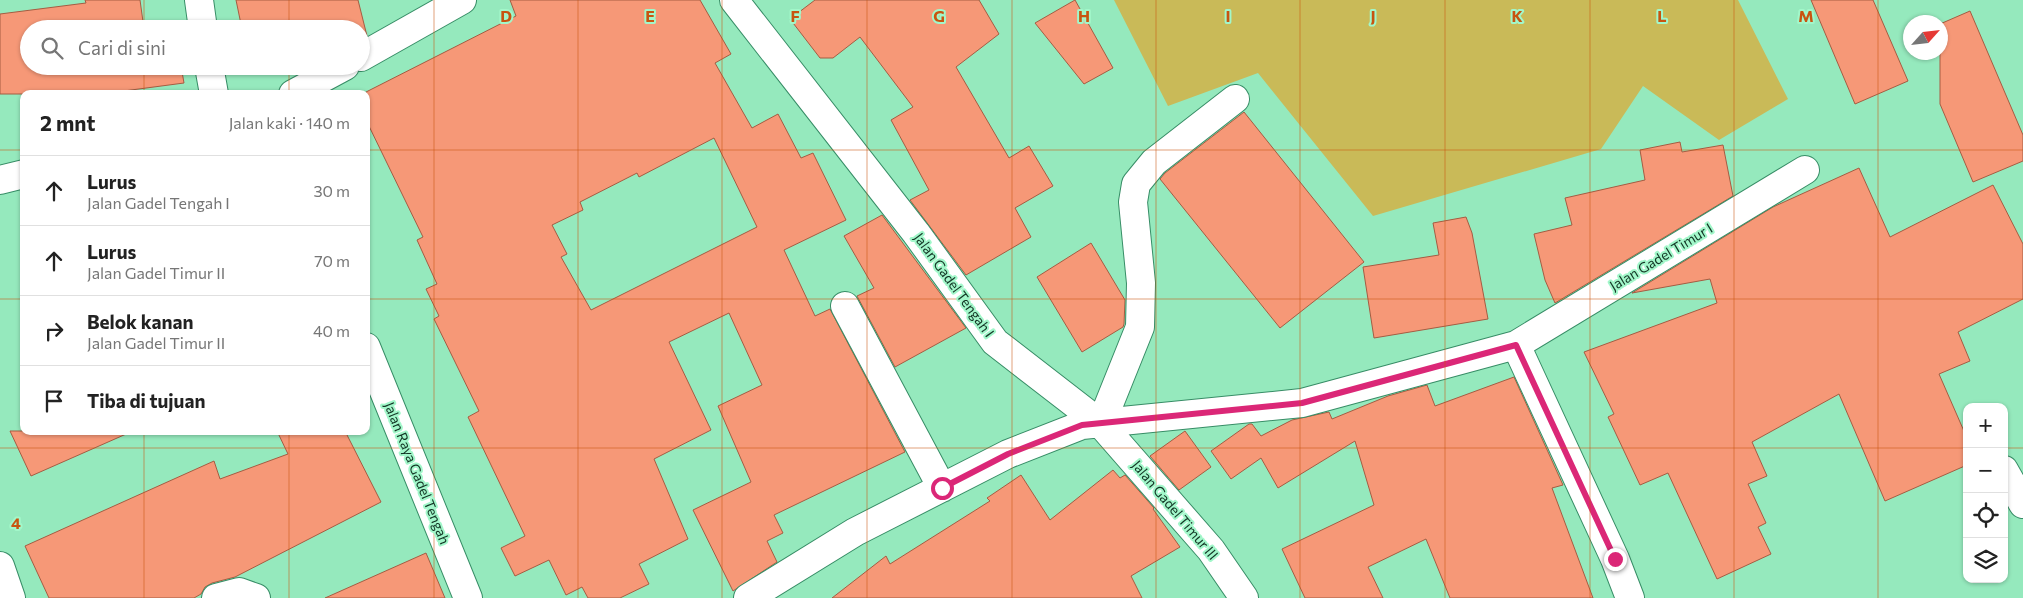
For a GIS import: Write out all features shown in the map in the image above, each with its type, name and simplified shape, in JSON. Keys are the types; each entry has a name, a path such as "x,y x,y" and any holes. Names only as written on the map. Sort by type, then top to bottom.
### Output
{"street":[{"path":"199,0 202,20"},
{"path":"370,52 462,0"},
{"name":"Jalan Gadel Tengah I","path":"737,2 916,233 995,342 1101,424"},
{"path":"211,75 213,90"},
{"path":"300,90 328,75"},
{"path":"748,598 855,532 1017,450 1082,425 1101,424 1140,327 1141,283 1133,202 1136,184 1154,162 1235,99"},
{"name":"Jalan Gadel Timur I","path":"1101,424 1302,403 1516,345 1805,170"},
{"path":"0,180 20,175"},
{"path":"844,306 942,488"},
{"path":"1516,345 1615,559 1630,598"},
{"name":"Jalan Raya Gadel Tengah","path":"370,357 468,598"},
{"name":"Jalan Gadel Timur III","path":"1101,424 1211,550 1244,598"},
{"path":"2008,477 2023,504"},
{"path":"0,566 11,598"},
{"path":"216,598 239,592 256,598"}],"shaded area":[{"path":"1114,0 1738,0 1788,99 1719,140 1643,86 1601,149 1373,216 1258,73 1168,106"}],"building":[{"path":"85,0 140,0 143,20 20,20 20,75 183,75 184,83 131,90 20,90 20,94 0,94 0,14 86,3"},
{"path":"236,0 358,0 363,20 240,20"},
{"path":"510,0 700,0 731,54 715,63 752,128 778,114 801,158 813,153 846,220 784,250 815,316 830,309 905,452 774,515 783,533 767,541 777,562 733,591 693,510 751,482 718,406 762,385 729,313 669,342 711,430 654,459 688,539 639,564 649,584 620,598 588,598 582,587 566,595 549,560 515,576 501,548 525,536 468,417 479,411 434,319 439,316 426,289 437,284 417,240 423,237 370,128 370,90 516,16","holes":["714,138 757,227 591,310 561,257 567,254 552,225 583,210 580,202 637,173 639,177"]},
{"path":"815,0 979,0 999,34 956,67 1009,158 1029,146 1053,186 1015,208 1031,237 966,275 910,200 929,190 891,120 913,107 860,37 833,58 820,58 790,19"},
{"path":"1075,0 1113,68 1084,84 1035,23"},
{"path":"1811,0 1873,0 1908,81 1855,104"},
{"path":"1970,11 2023,135 2023,161 1973,182 1940,104 1940,60 1948,60 1948,21"},
{"path":"1244,112 1364,262 1280,328 1160,179 1165,173"},
{"path":"1680,142 1682,152 1723,145 1733,196 1555,303 1545,280 1534,234 1572,225 1565,198 1645,180 1640,150"},
{"path":"1859,168 1890,237 1993,185 2023,244 2023,299 1958,332 1970,361 1939,374 1963,429 1963,467 1885,501 1839,394 1752,442 1767,476 1748,484 1766,523 1758,527 1771,554 1717,579 1668,473 1640,485 1608,417 1614,414 1584,352 1717,303 1710,279 1632,293 1773,207"},
{"path":"882,215 966,328 895,367 857,296 874,288 844,236"},
{"path":"1466,217 1472,233 1488,319 1374,338 1363,267 1439,255 1433,223"},
{"path":"1091,243 1125,300 1124,324 1123,327 1082,352 1037,277"},
{"path":"1514,377 1563,485 1552,488 1593,598 1450,598 1426,539 1368,567 1383,598 1305,598 1282,549 1374,505 1355,441 1278,488 1261,458 1231,479 1211,451 1249,424 1252,424 1261,436 1292,420 1329,412 1332,419 1388,396 1427,385 1435,406"},
{"path":"10,431 20,431 20,435 124,435 31,476"},
{"path":"1185,431 1211,467 1179,490 1150,456"},
{"path":"279,435 347,435 381,502 235,577 212,583 194,598 49,598 25,546 214,461 220,479 288,454"},
{"path":"1113,470 1120,478 1125,475 1154,508 1180,547 1131,576 1142,598 832,598 886,556 890,564 990,501 987,498 1021,475 1050,520"},
{"path":"426,553 445,598 325,598"}],"route":[{"path":"942,488 1008,454 1082,425 1302,403 1516,345 1615,559"}]}
